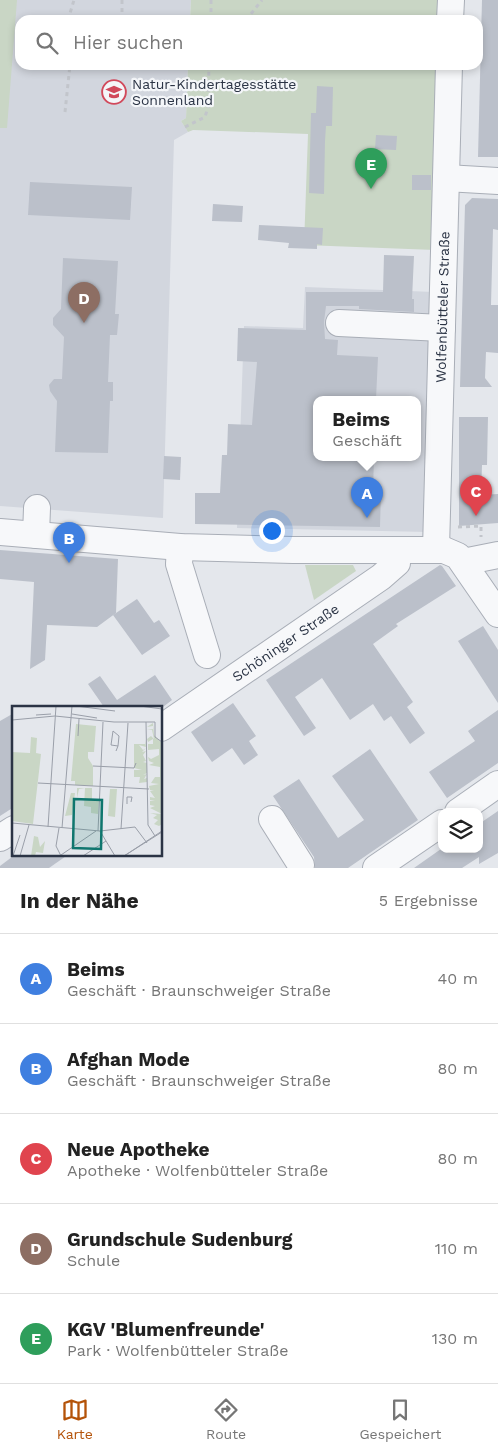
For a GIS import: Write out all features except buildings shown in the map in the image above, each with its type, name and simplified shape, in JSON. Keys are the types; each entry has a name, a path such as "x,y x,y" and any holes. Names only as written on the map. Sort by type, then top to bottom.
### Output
{"street":[{"path":"450,15 451,0"},
{"name":"Wolfenbütteler Straße","path":"436,549 449,70"},
{"path":"446,178 498,181"},
{"path":"338,323 442,328"},
{"path":"36,535 37,508"},
{"path":"0,532 180,547 436,549 451,552 463,562 498,614"},
{"path":"180,547 179,564 207,655"},
{"path":"463,562 490,548"},
{"name":"Schöninger Straße","path":"162,727 381,576 397,563 398,550"},
{"path":"464,808 498,784"},
{"path":"272,819 301,865"},
{"path":"376,868 438,826"},
{"path":"0,838 12,830"}],"path":[{"path":"70,15 74,0"},
{"path":"122,0 122,15"},
{"path":"211,15 212,0"},
{"path":"250,15 262,0"},
{"path":"66,112 70,70"},
{"path":"185,127 205,117 208,107 208,70"},
{"path":"460,527 481,526 490,548"}],"shaded area":[{"path":"0,0 191,0 190,15 15,15 15,70 188,70 186,118 181,121 188,132 174,140 163,518 0,506"},
{"path":"305,287 434,292 428,532 237,528 244,326 303,328"}],"green space":[{"path":"0,0 17,0 7,128 0,128"},
{"path":"191,0 442,0 442,15 190,15"},
{"path":"188,70 440,70 435,250 304,245 308,134 193,130 188,132 181,121 186,118"},
{"path":"305,565 353,565 356,571 314,600"}],"place":[{"name":"Natur-Kindertagesstätte Sonnenland","path":"114,92"},
{"name":"KGV 'Blumenfreunde'","path":"371,189"},
{"name":"Grundschule Sudenburg","path":"84,323"},
{"name":"Neue Apotheke","path":"476,516"},
{"name":"Beims","path":"367,518"},
{"name":"Afghan Mode","path":"69,563"}]}
